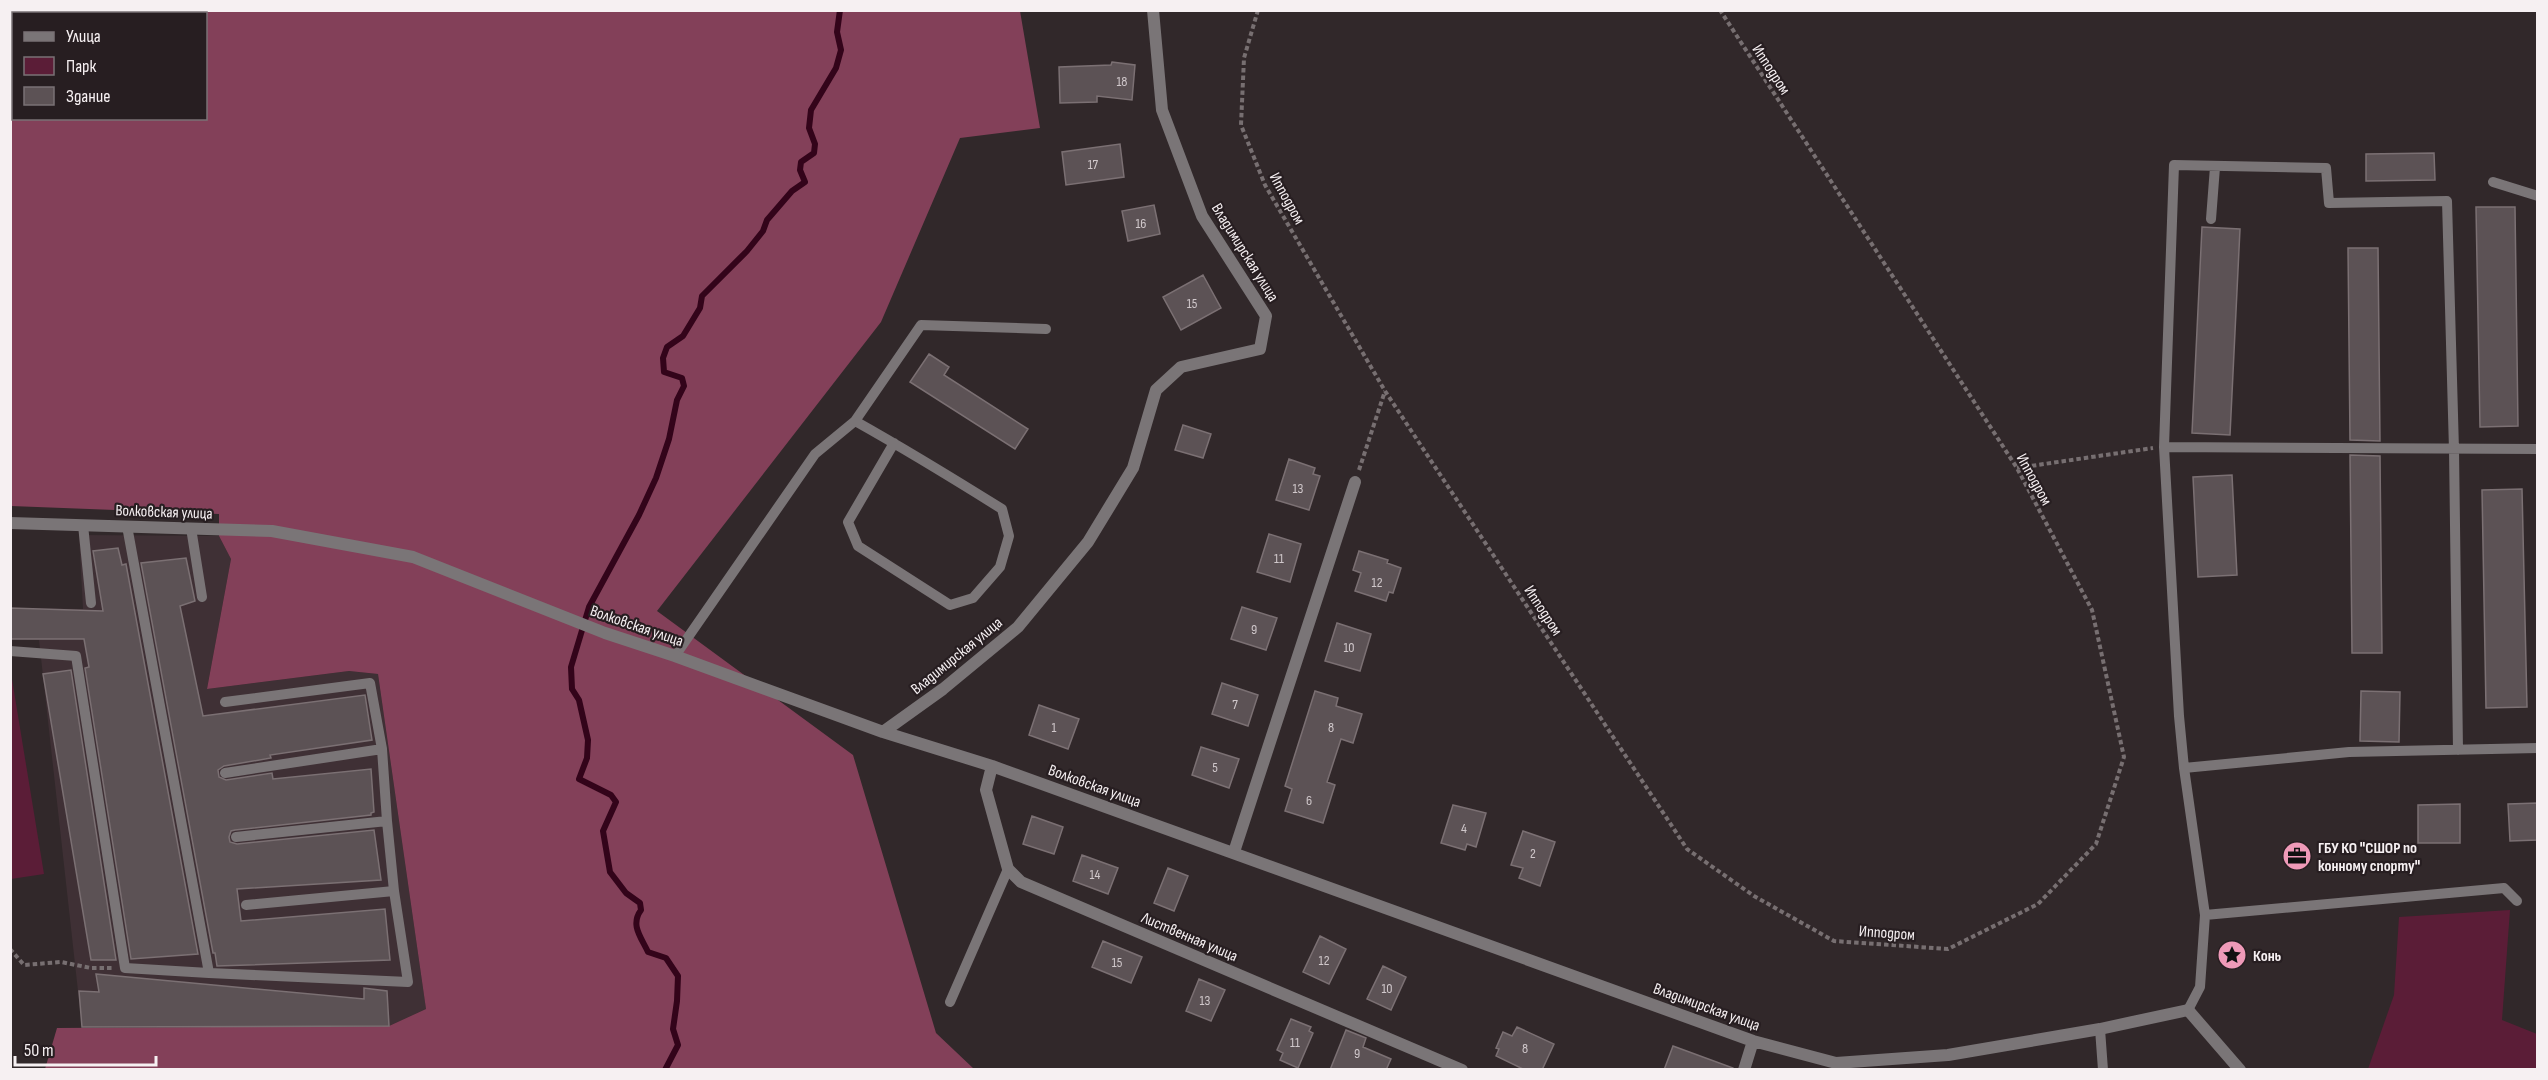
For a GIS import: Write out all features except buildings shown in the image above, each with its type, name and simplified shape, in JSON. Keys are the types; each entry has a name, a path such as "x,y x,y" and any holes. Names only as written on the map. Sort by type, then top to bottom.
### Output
{"street":[{"name":"Владимирская улица","path":"883,732 943,690 1018,627 1088,542 1133,468 1156,390 1180,367 1260,349 1266,316 1202,216 1162,110 1153,10"},
{"path":"1234,852 1355,482"},
{"name":"Волковская улица","path":"10,523 272,531 413,557 596,629 883,732 992,766 1234,852"},
{"path":"992,766 986,790 1008,869"},
{"name":"Владимирская улица","path":"1234,852 1753,1041 1836,1063 1948,1055 2100,1029 2188,1010"},
{"name":"Лиственная улица","path":"1008,869 1022,882 1462,1070"},
{"path":"2188,1010 2240,1070"},
{"path":"1744,1070 1753,1041"}],"lane":[{"path":"2188,1010 2200,987 2205,915 2179,716 2164,447 2174,165 2326,168 2330,202 2447,201 2454,450 2458,750"},
{"path":"2211,219 2215,167"},
{"path":"2493,182 2538,196"},
{"path":"675,656 815,454 855,421 921,325 1046,329"},
{"path":"855,421 894,443 1002,509 1009,536 1000,567 973,598 950,605 858,546 848,522 894,443"},
{"path":"2164,447 2538,450"},
{"path":"82,525 91,603"},
{"path":"127,526 209,973"},
{"path":"191,528 202,597"},
{"path":"10,651 76,656 125,968 408,982 394,891 382,749 370,683 225,702"},
{"path":"2184,768 2349,752 2538,748"},
{"path":"225,773 382,749"},
{"path":"236,837 387,821"},
{"path":"950,1002 1008,869"},
{"path":"2205,915 2504,888 2517,901"},
{"path":"246,905 394,891"},
{"path":"2100,1029 2103,1070"}],"path":[{"name":"Ипподром","path":"1258,10 1244,58 1242,125 1265,185 1385,391 1687,849 1754,896 1834,941 1948,948 2038,904 2096,844 2124,757 2092,610 2017,468 1720,10"},
{"path":"1355,482 1385,391"},
{"path":"2017,468 2164,447"},
{"path":"10,950 24,965 61,962 91,968 125,968"}],"shaded area":[{"path":"11,11 1020,11 1040,128 960,138 881,322 657,611 853,755 936,1033 974,1069 45,1069 57,1028 389,1026 426,1009 378,674 349,671 207,689 231,559 219,536 219,514 11,506"},
{"path":"79,535 219,536 231,559 207,689 349,671 378,674 426,1009 389,1026 82,1027 39,640 11,639 11,608 83,609"}],"green space":[{"path":"10,667 44,874 11,879 10,879"},
{"path":"2510,910 2502,1020 2537,1034 2537,1069 2368,1069 2394,995 2399,917"}],"waterway":[{"path":"665,1070 678,1045 673,1029 678,976 666,958 648,952 636,921 641,910 640,903 626,893 610,872 603,831 616,802 611,795 579,779 587,758 588,740 579,700 572,689 571,667 589,607 639,515 656,478 669,439 677,400 684,386 682,378 664,372 663,358 667,347 683,336 700,308 702,296 747,251 763,231 767,220 792,191 805,182 800,170 801,162 814,153 815,144 809,128 811,110 836,68 841,50 837,32 840,10"}],"place":[{"name":"ГБУ КО \"СШОР по конному спорту\"","path":"2297,856"},
{"name":"Конь","path":"2232,955"}]}
